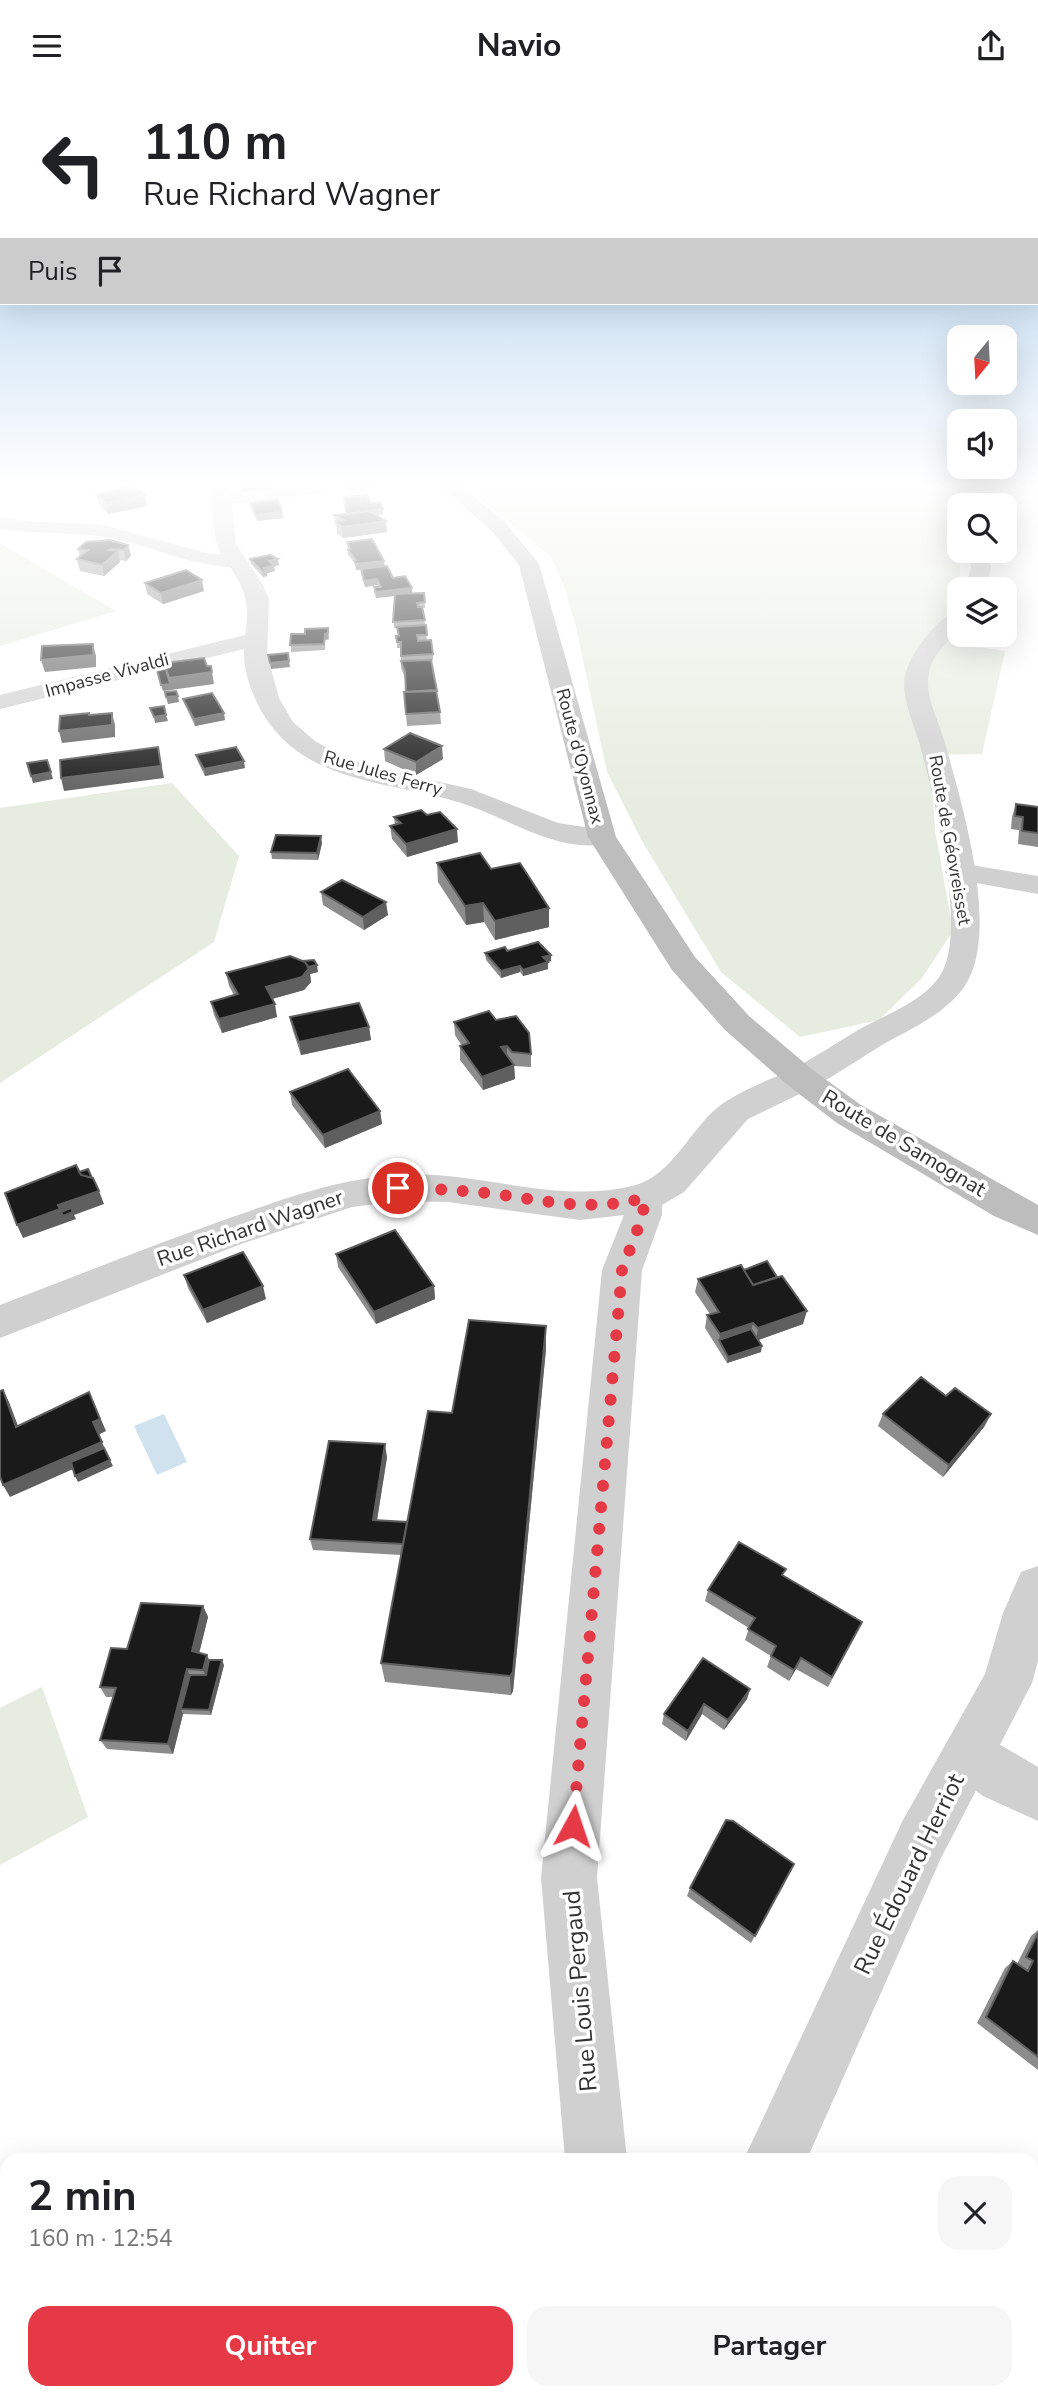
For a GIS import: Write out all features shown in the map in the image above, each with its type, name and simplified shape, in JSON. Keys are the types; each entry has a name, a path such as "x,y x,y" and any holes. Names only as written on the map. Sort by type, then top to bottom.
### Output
{"main road":[{"name":"Route d'Oyonnax","path":"536,591 603,837 683,963 737,1023 802,1079"},
{"name":"Route de Samognat","path":"802,1079 849,1114 1023,1213 1038,1229"}],"street":[{"name":"Rue Jules Ferry","path":"256,591 259,601 255,639 256,662 264,691 278,720 290,736 310,752 335,764 477,799 570,837 603,837"},
{"name":"Route de Géovreisset","path":"802,1079 913,1015 949,984 958,972 967,940 959,872 944,785 918,692 916,673 922,658 947,630"},
{"name":"Impasse Vivaldi","path":"0,702 255,639"},
{"path":"959,872 1038,885"},
{"name":"Rue Richard Wagner","path":"0,1322 228,1234 352,1193 398,1188 448,1189 580,1206 605,1205 644,1198 671,1183 736,1111 802,1079"},
{"name":"Rue Louis Pergaud","path":"595,2153 569,1878 622,1270 643,1215 644,1198"},
{"name":"Rue Édouard Herriot","path":"778,2153 922,1839 1007,1683 1027,1613 1038,1588"},
{"path":"969,1755 1002,1777 1038,1795"}],"shaded area":[{"path":"0,591 81,591 116,611 0,646"},
{"path":"565,591 947,591 947,647 1005,651 982,754 930,755 935,830 953,931 922,978 879,1020 800,1037 721,972 642,841 607,772 576,627"},
{"path":"172,783 239,856 214,942 0,1083 0,808"},
{"path":"42,1687 88,1817 0,1865 0,1708"}],"water":[{"path":"164,1414 187,1462 157,1475 134,1426"}],"building":[{"path":"424,593 425,602 417,603 418,607 422,607 425,620 393,622 395,594"},
{"path":"426,625 427,635 417,635 418,641 431,640 433,654 401,656 401,642 397,642 396,636 399,636 397,627"},
{"path":"328,628 324,644 290,645 291,634 305,634 305,629"},
{"path":"93,644 93,655 41,660 42,646"},
{"path":"288,653 289,661 270,663 268,655"},
{"path":"204,658 207,666 211,666 212,672 169,678 164,663"},
{"path":"431,660 437,691 406,692 405,672 401,661"},
{"path":"166,669 170,684 161,685 157,670"},
{"path":"436,690 440,712 406,714 404,692"},
{"path":"176,691 178,696 166,697 165,692"},
{"path":"212,693 224,713 194,719 183,699"},
{"path":"164,706 166,715 154,717 150,708"},
{"path":"112,713 112,725 59,731 60,716"},
{"path":"410,733 442,746 416,762 384,749"},
{"path":"158,747 161,766 61,778 60,760"},
{"path":"236,747 244,761 204,769 196,755"},
{"path":"47,760 51,772 31,776 27,763"},
{"path":"1016,804 1038,807 1038,833 1022,831 1023,817 1015,816"},
{"path":"421,810 427,815 440,812 457,829 406,844 390,826 401,823 394,817"},
{"path":"276,835 321,836 317,853 271,852"},
{"path":"480,853 491,869 520,863 549,908 495,921 483,903 465,906 437,863"},
{"path":"342,880 386,902 363,917 321,892"},
{"path":"538,942 551,955 543,957 548,962 523,970 520,966 501,971 485,953 505,947 507,951"},
{"path":"290,956 305,962 309,968 302,977 266,987 275,1004 219,1019 211,1002 238,994 226,973"},
{"path":"314,960 317,965 308,967 303,961"},
{"path":"359,1003 369,1027 299,1042 290,1017"},
{"path":"489,1011 496,1020 516,1016 529,1033 531,1054 512,1052 507,1046 501,1047 514,1065 482,1077 460,1046 469,1043 454,1022"},
{"path":"348,1069 380,1111 323,1135 290,1092"},
{"path":"76,1165 81,1175 93,1178 99,1191 58,1205 60,1209 17,1225 5,1193"},
{"path":"88,1169 92,1178 79,1172"},
{"path":"71,1208 73,1212 63,1216 61,1212"},
{"path":"395,1230 434,1286 374,1312 336,1254"},
{"path":"243,1252 263,1286 203,1310 184,1275"},
{"path":"767,1261 777,1277 753,1285 744,1270"},
{"path":"741,1265 753,1285 782,1276 807,1311 758,1328 753,1323 720,1334 707,1315 719,1312 698,1279"},
{"path":"469,1320 546,1326 513,1672 510,1676 381,1663 428,1411 452,1413"},
{"path":"751,1329 762,1346 728,1357 719,1340"},
{"path":"921,1377 946,1396 955,1388 991,1414 949,1465 883,1414"},
{"path":"3,1390 16,1427 89,1392 100,1419 93,1422 102,1442 3,1485 0,1476 0,1391"},
{"path":"329,1441 385,1444 373,1520 407,1522 403,1544 310,1539"},
{"path":"104,1448 110,1460 75,1476 71,1462"},
{"path":"739,1542 786,1569 782,1575 862,1622 832,1677 801,1658 794,1670 771,1656 776,1646 748,1629 755,1618 708,1590"},
{"path":"141,1603 203,1606 192,1651 207,1655 203,1670 187,1669 168,1744 100,1740 116,1688 100,1687 111,1648 127,1649"},
{"path":"703,1658 750,1689 728,1720 704,1704 688,1731 664,1714"},
{"path":"209,1660 222,1660 209,1710 181,1709 190,1675 206,1675"},
{"path":"726,1820 733,1821 794,1864 755,1936 690,1888"},
{"path":"1038,1933 1038,2057 986,2017 1013,1961 1028,1971 1033,1961 1026,1957"}],"route":[{"path":"398,1188 448,1189 580,1206 605,1205 644,1198 643,1215 622,1270 573,1826"}]}
